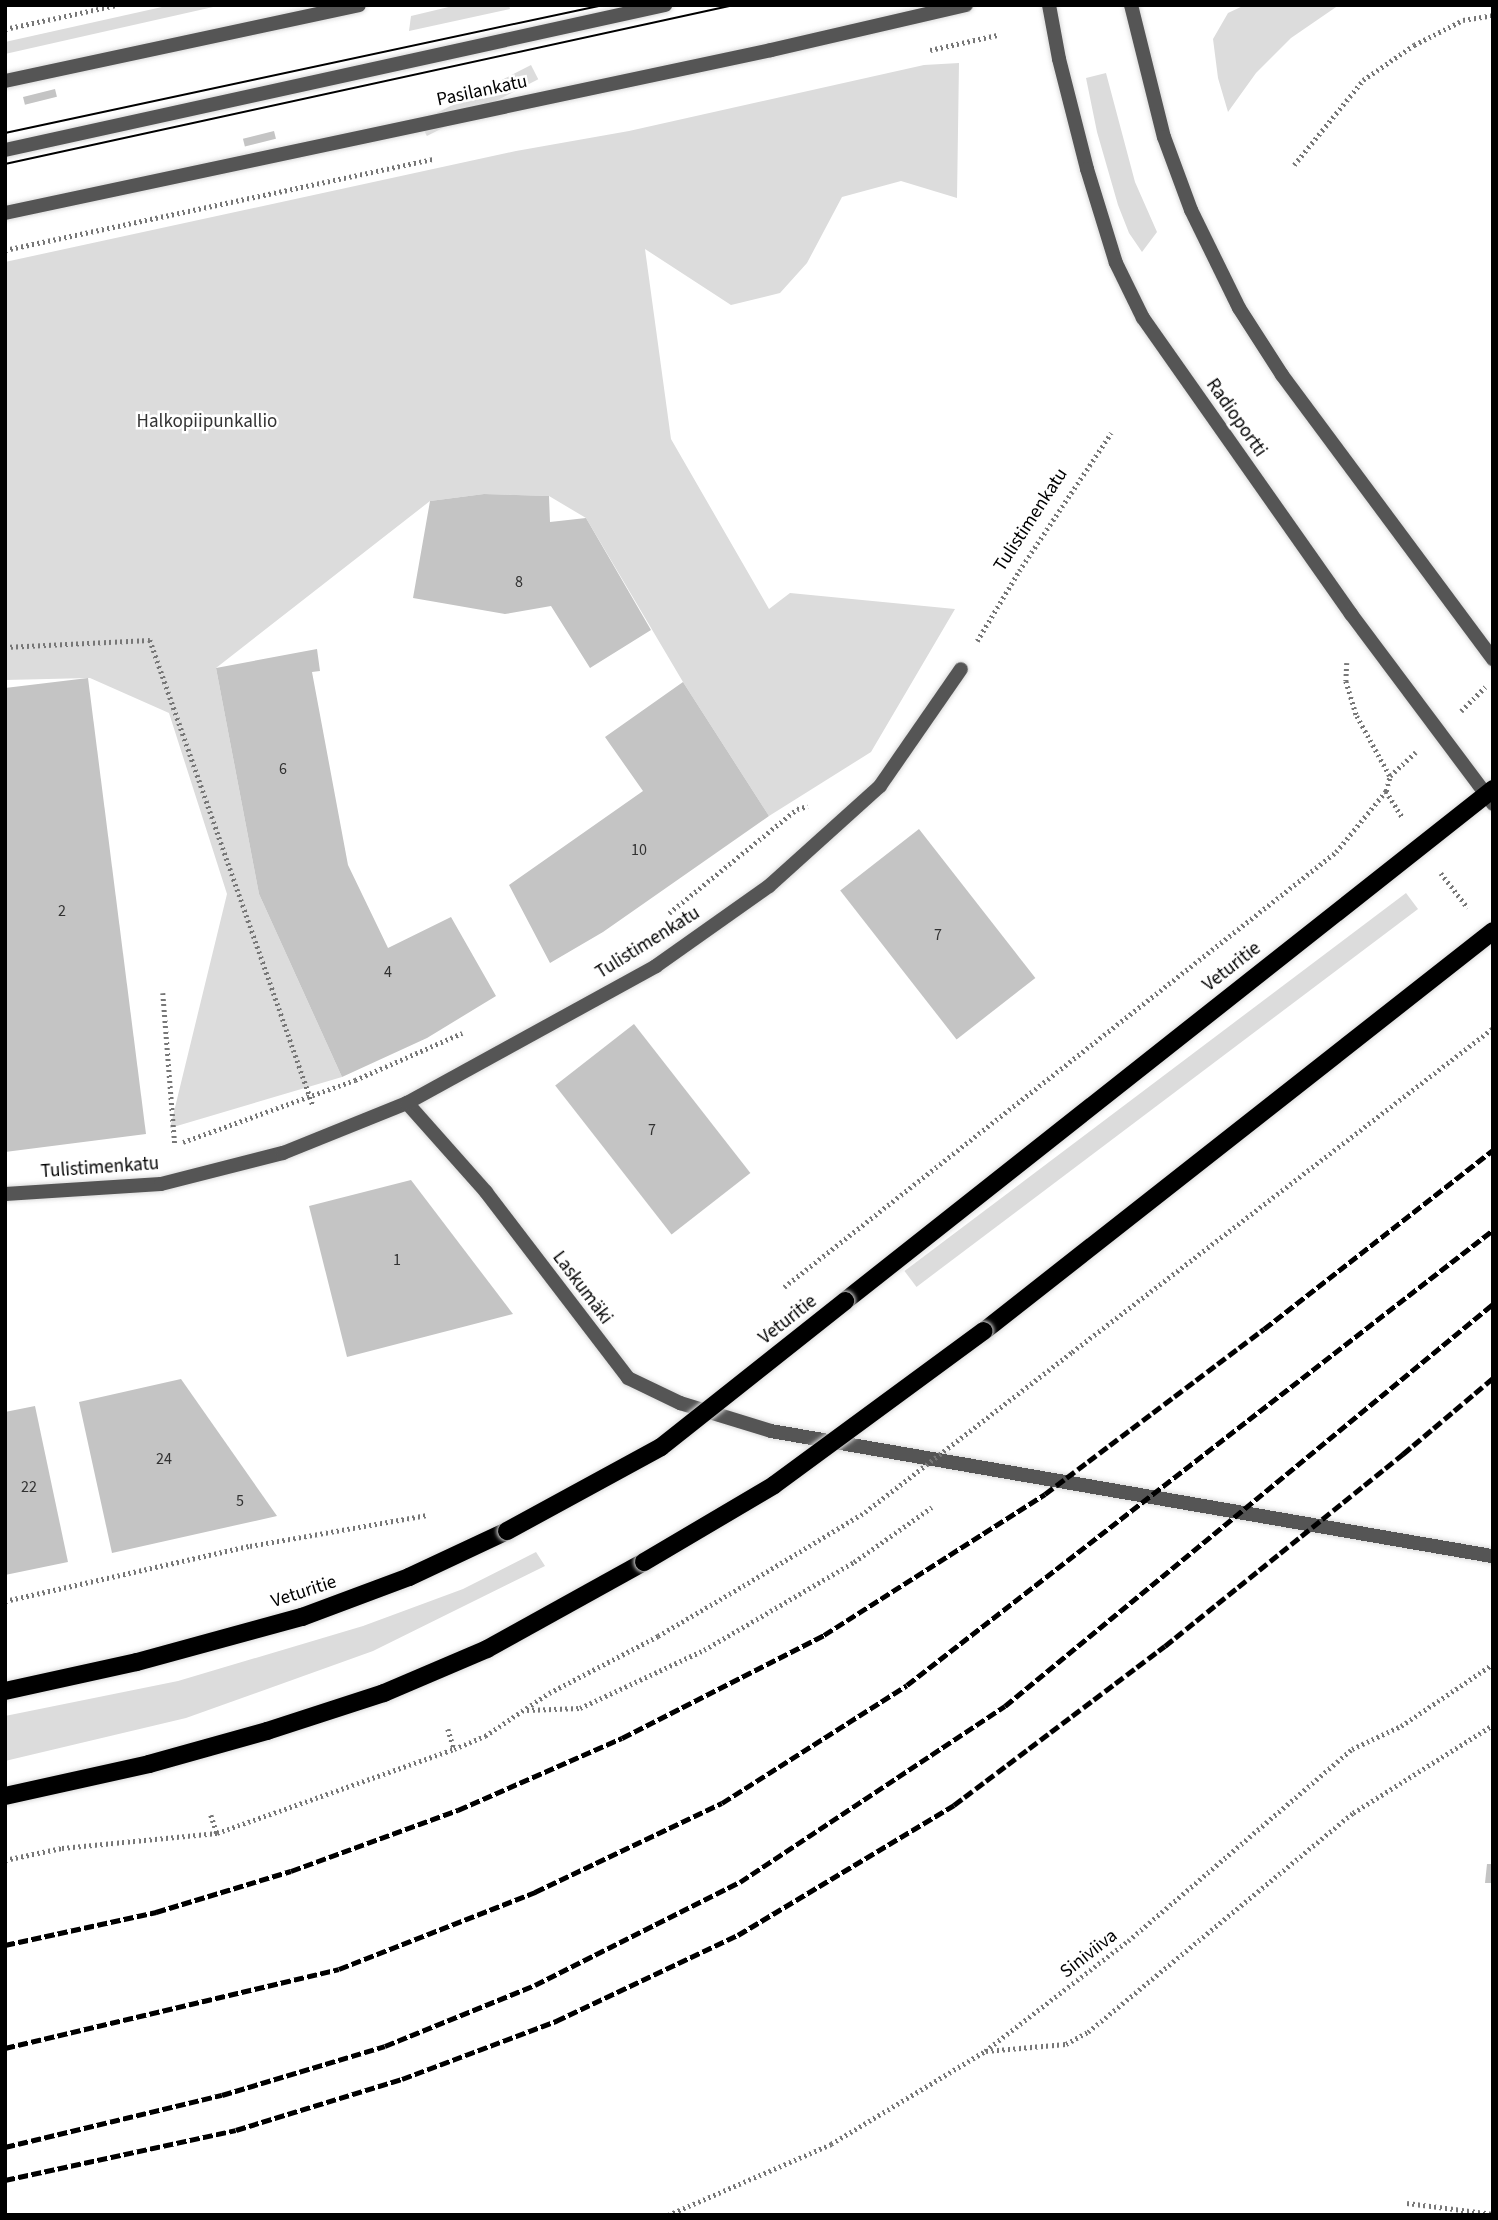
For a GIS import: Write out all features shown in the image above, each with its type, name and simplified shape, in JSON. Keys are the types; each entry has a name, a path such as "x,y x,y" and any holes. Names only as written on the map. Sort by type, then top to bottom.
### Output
{"main road":[{"name":"Veturitie","path":"5,1691 137,1662 302,1617 409,1577 507,1531 661,1447 1490,796"},
{"path":"5,1796 149,1764 267,1731 384,1693 487,1649 644,1562 774,1485 984,1331 1493,931"}],"street":[{"path":"5,81 359,5"},
{"path":"5,150 665,5"},
{"name":"Pasilankatu","path":"5,213 771,50 966,5"},
{"name":"Radioportti","path":"1049,5 1059,60 1091,183 1116,263 1143,318 1351,614 1490,796"},
{"path":"1131,5 1164,137 1191,210 1239,308 1282,375 1493,659"},
{"name":"Tulistimenkatu","path":"5,1195 160,1185 283,1153 407,1103 656,966 768,886 880,786 961,669"},
{"name":"Laskumäki","path":"407,1103 486,1192 628,1378 680,1403 771,1431 1492,1556"}],"path":[{"path":"5,29 117,5"},
{"path":"1294,165 1363,80 1414,45 1462,20 1493,15"},
{"name":"Tulistimenkatu","path":"961,669 1019,571 1111,433"},
{"path":"1351,614 1346,681 1357,716 1390,776"},
{"path":"5,648 150,640 324,1136"},
{"name":"Veturitie","path":"784,1287 1336,852 1386,791"},
{"path":"662,919 797,809 821,802"},
{"path":"163,993 173,1146 310,1097 467,1030"},
{"path":"5,1860 62,1848 217,1833 454,1749 485,1735 549,1693 658,1636 865,1512 1493,1028"},
{"path":"526,1710 580,1709 704,1650 854,1562 932,1507"},
{"path":"5,1601 250,1546 427,1515"},
{"name":"Siniviiva","path":"668,2215 831,2144 985,2051 1128,1941 1352,1749 1401,1726 1493,1664"},
{"path":"985,2051 1066,2044 1088,2032 1353,1813 1493,1725"},
{"path":"448,1729 454,1749"},
{"path":"211,1815 217,1833"},
{"path":"1407,2203 1493,2214"}],"green space":[{"path":"171,5 222,5 5,54 5,42"},
{"path":"457,5 509,5 510,9 409,31 411,16"},
{"path":"1245,5 1339,5 1291,38 1256,73 1228,112 1218,78 1213,39 1228,13"},
{"name":"Halkopiipunkallio","path":"959,63 957,198 901,181 842,197 807,263 780,293 731,305 645,249 671,439 769,609 790,593 955,609 871,752 769,816 683,682 586,518 549,496 484,494 430,501 216,668 259,894 342,1077 170,1128 227,894 169,713 90,678 5,680 5,262 516,151 629,131 924,65"},
{"path":"531,65 538,79 427,136 420,122"},
{"path":"1106,73 1135,182 1157,232 1142,252 1129,233 1118,205 1097,132 1086,78"},
{"path":"1406,893 1418,909 916,1287 904,1271"},
{"path":"536,1552 545,1566 373,1651 186,1718 5,1761 5,1716 178,1681 363,1626 463,1589"}],"building":[{"path":"55,89 57,97 25,105 23,97"},
{"path":"274,131 276,139 245,147 243,139"},
{"path":"484,494 549,496 550,522 586,518 651,630 590,668 551,606 505,614 413,598 430,501"},
{"path":"317,649 320,671 312,672 348,865 388,948 451,917 496,996 427,1038 342,1077 259,894 216,668"},
{"path":"88,678 146,1134 5,1152 5,688"},
{"path":"683,682 769,816 603,932 550,963 509,885 643,791 605,737"},
{"path":"919,829 1035,978 957,1040 840,891"},
{"path":"634,1024 750,1173 672,1235 555,1086"},
{"path":"411,1180 513,1314 347,1357 309,1206"},
{"path":"181,1379 277,1516 112,1553 79,1402"},
{"path":"35,1406 68,1562 5,1575 5,1412"},
{"path":"1487,1864 1493,1864 1493,1883 1485,1883"}],"tram line":[{"path":"5,133 603,5"},
{"path":"5,164 734,5"}],"railway":[{"path":"5,1945 156,1912 291,1871 458,1810 622,1738 824,1635 1045,1494 1264,1329 1493,1150"},
{"path":"5,2048 339,1969 535,1892 722,1803 907,1685 1493,1230"},
{"path":"5,2147 222,2095 385,2046 535,1985 740,1882 1005,1706 1493,1304"},
{"path":"5,2180 236,2130 402,2079 556,2021 738,1935 954,1805 1165,1646 1493,1378"}]}
